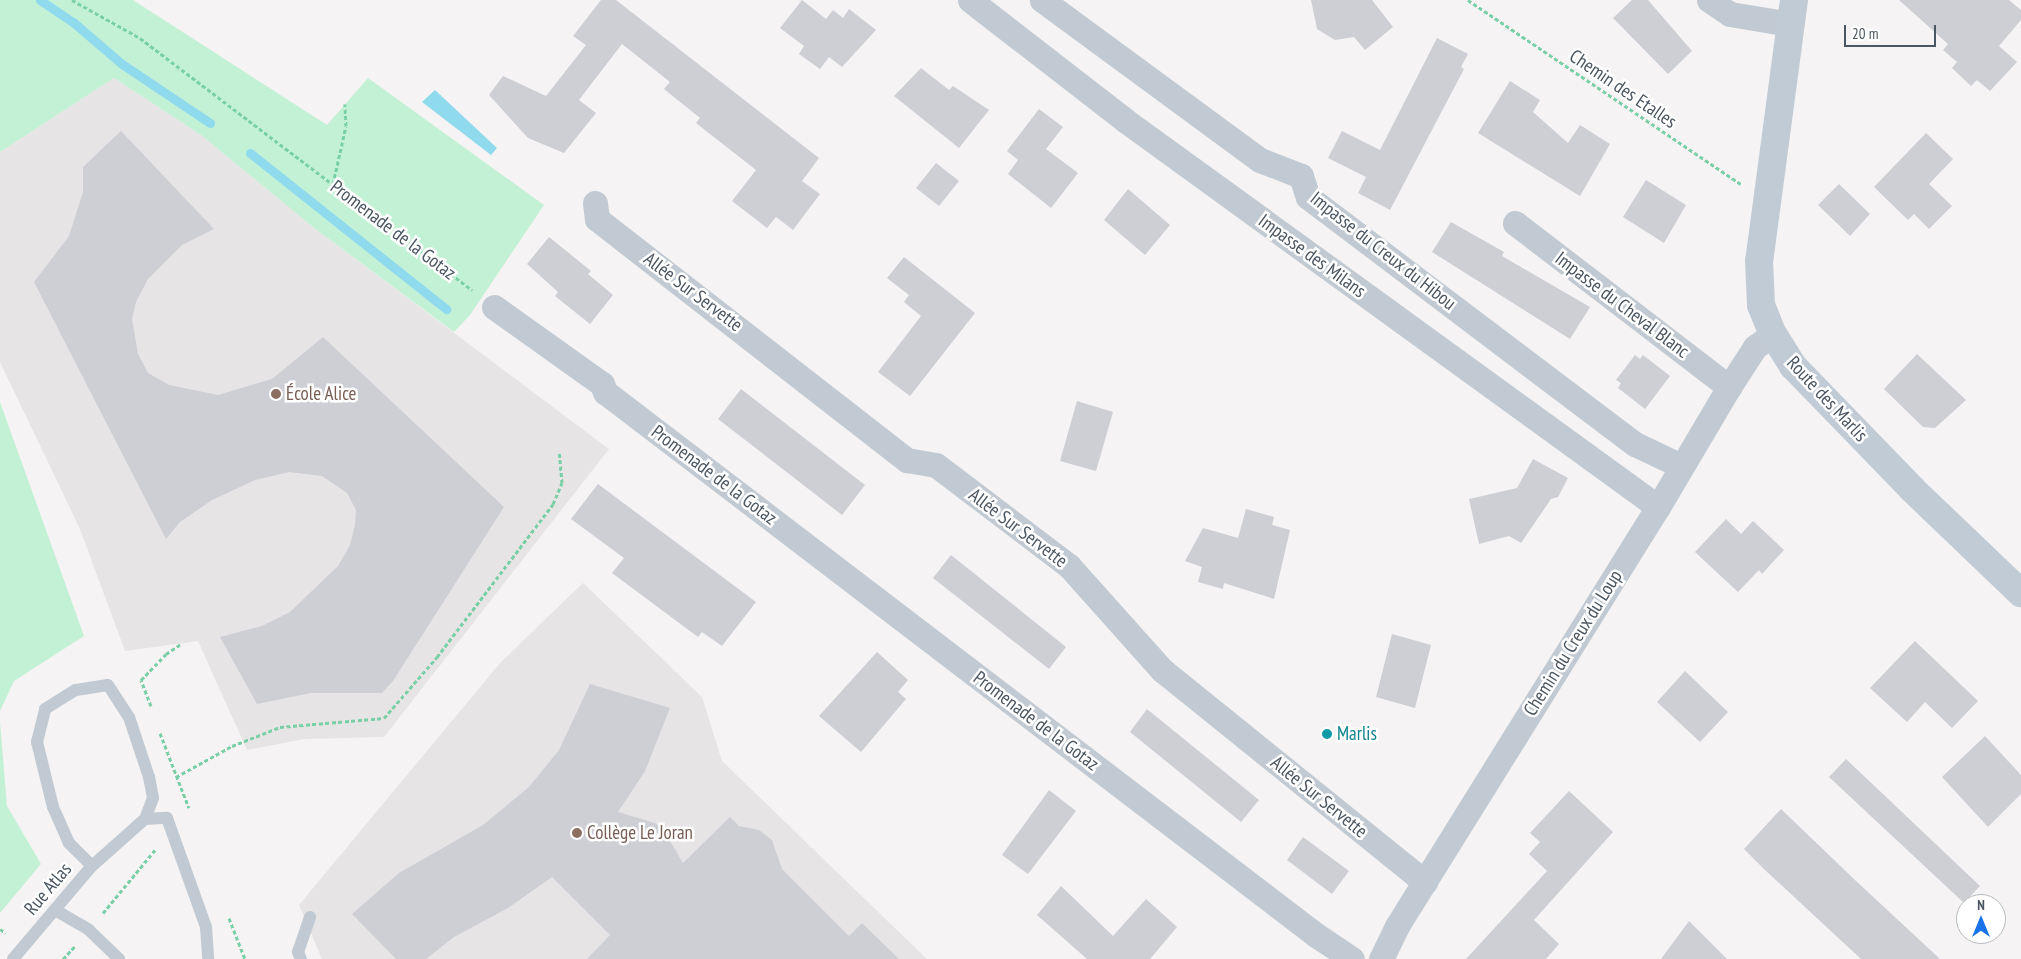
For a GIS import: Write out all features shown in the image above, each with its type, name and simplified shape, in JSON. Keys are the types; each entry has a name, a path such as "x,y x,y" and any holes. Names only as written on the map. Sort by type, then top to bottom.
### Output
{"street":[{"name":"Impasse des Milans","path":"970,0 1126,121 1658,507"},
{"name":"Impasse du Creux du Hibou","path":"1042,0 1260,160 1301,176 1308,197 1635,444 1681,466"},
{"path":"1709,0 1730,14 1792,12"},
{"name":"Route des Marlis","path":"1792,12 1766,196 1759,261 1761,305 1773,334 1792,366 1912,489 2021,593"},
{"name":"Allée Sur Servette","path":"595,203 597,219 907,460 936,465 1070,566 1162,670 1425,882"},
{"name":"Impasse du Cheval Blanc","path":"1515,223 1729,387"},
{"name":"Promenade de la Gotaz","path":"494,307 602,384 606,392 637,416 1316,935 1352,959"},
{"name":"Chemin du Creux du Loup","path":"1381,959 1425,882 1658,507 1729,387 1755,347 1773,334"}],"lane":[{"path":"92,866 69,843 53,807 37,742 45,709 76,690 108,685 129,717 148,777 153,798 145,819 168,818 206,927 208,959"},
{"name":"Rue Atlas","path":"13,959 92,866 145,819"},
{"path":"55,910 89,930 119,959"},
{"path":"301,959 298,952 310,917"}],"path":[{"name":"Promenade de la Gotaz","path":"72,0 140,38 494,307"},
{"name":"Chemin des Etalles","path":"1468,0 1733,180 1766,196"},
{"path":"333,185 346,126 345,104"},
{"path":"176,777 232,746 280,727 384,718 437,657 553,504 562,483 559,451"},
{"path":"154,716 141,680 166,654 181,644"},
{"path":"63,959 172,831 192,816 157,724"},
{"path":"228,914 245,959"}],"shaded area":[{"name":"École Alice","path":"114,78 201,135 314,228 609,449 384,737 304,739 247,750 198,641 125,651 80,529 0,362 0,152"},
{"name":"Collège Le Joran","path":"583,583 702,697 722,761 927,959 322,959 299,905 500,663"}],"green space":[{"path":"0,0 133,0 327,125 368,78 544,205 470,315 454,332 314,228 201,135 114,78 0,152"},
{"path":"0,402 84,636 14,681 0,711"},
{"path":"0,722 7,806 41,864 0,913"}],"water":[{"path":"435,90 497,148 491,155 422,102"}],"building":[{"path":"601,0 616,0 819,158 802,181 820,194 793,230 776,217 767,228 732,201 756,170 696,123 700,118 664,89 670,82 622,44 579,100 596,113 564,153 528,138 489,95 503,76 546,96 586,45 573,36"},
{"path":"802,0 826,19 833,10 843,18 849,9 876,30 842,67 829,57 820,69 799,54 804,46 780,28"},
{"path":"1311,0 1372,0 1393,27 1365,50 1354,37 1335,40 1317,29"},
{"path":"1632,0 1648,0 1692,51 1668,74 1613,18"},
{"path":"1899,0 2009,0 2021,10 2021,20 1999,46 2017,62 1990,91 1977,80 1971,86 1952,68 1957,62 1943,50 1948,44"},
{"path":"1437,38 1468,54 1461,67 1464,69 1390,210 1358,193 1366,177 1328,158 1342,131 1380,150"},
{"path":"921,68 949,90 953,86 989,110 959,148 894,96"},
{"path":"1510,81 1540,100 1533,112 1568,143 1580,125 1610,144 1580,196 1478,133"},
{"path":"1039,109 1063,127 1046,149 1078,173 1051,208 1008,174 1018,160 1007,151"},
{"path":"121,131 214,229 182,245 148,279 136,302 132,319 138,354 148,373 169,385 218,395 272,379 323,337 504,507 393,681 382,693 311,693 257,704 220,637 262,626 290,612 338,566 350,545 355,525 356,510 347,493 322,476 289,472 255,480 212,500 180,522 166,539 34,282 69,236 83,192 83,167"},
{"path":"1926,133 1953,159 1929,184 1952,206 1929,229 1914,214 1908,220 1874,187"},
{"path":"936,163 959,181 939,206 916,188"},
{"path":"1646,180 1686,205 1664,243 1623,217"},
{"path":"1839,184 1870,214 1850,236 1818,205"},
{"path":"1128,189 1170,225 1145,255 1104,220"},
{"path":"1451,222 1504,252 1502,256 1590,307 1570,339 1432,252"},
{"path":"549,237 591,271 588,274 613,295 590,324 555,296 558,292 527,264"},
{"path":"904,257 975,313 910,396 878,372 921,316 904,302 909,295 887,278"},
{"path":"1917,354 1966,400 1935,428 1923,427 1884,389"},
{"path":"1635,355 1640,359 1643,355 1670,376 1645,409 1618,388 1621,383 1616,380"},
{"path":"741,389 865,485 842,515 718,419"},
{"path":"1077,401 1113,412 1096,471 1060,461"},
{"path":"1533,459 1568,478 1558,497 1551,499 1521,543 1509,536 1479,544 1469,499 1517,488"},
{"path":"598,484 756,602 722,646 702,632 698,637 612,573 624,558 571,519"},
{"path":"1246,509 1274,517 1272,525 1290,530 1274,599 1224,583 1223,589 1198,582 1202,567 1185,561 1203,528 1238,538"},
{"path":"1726,519 1741,534 1753,521 1784,550 1762,574 1759,570 1738,592 1695,552"},
{"path":"951,555 1066,647 1049,669 933,578"},
{"path":"1392,634 1431,645 1415,708 1376,697"},
{"path":"1915,641 1978,701 1952,728 1925,702 1907,722 1870,688"},
{"path":"877,652 908,680 898,692 906,699 861,752 819,716"},
{"path":"1685,671 1728,712 1700,742 1657,702"},
{"path":"590,684 670,708 645,771 618,812 655,823 664,831 683,863 730,817 739,826 759,830 772,840 782,869 849,936 862,923 899,959 587,959 610,935 552,877 508,908 454,937 426,959 396,959 352,914 399,873 483,825 529,787 559,750"},
{"path":"1147,709 1259,800 1241,822 1130,732"},
{"path":"1985,736 2021,775 2021,794 1988,827 1942,777"},
{"path":"1846,759 1980,886 1972,894 1956,894 1956,896 1829,777"},
{"path":"1049,790 1076,811 1028,874 1002,855"},
{"path":"1569,791 1613,832 1534,920 1559,944 1546,959 1466,959 1547,871 1529,854 1540,842 1530,833"},
{"path":"1781,809 1940,959 1861,959 1765,870 1744,849"},
{"path":"1303,837 1349,871 1332,894 1287,860"},
{"path":"1061,886 1113,936 1146,899 1177,927 1150,959 1087,959 1037,915"},
{"path":"1689,921 1727,959 1661,959"}],"waterway":[{"path":"40,0 73,22 122,64 210,123"},
{"path":"250,153 446,309"}],"place":[{"name":"École Alice","path":"276,394"},
{"name":"Marlis","path":"1327,734"},
{"name":"Collège Le Joran","path":"577,833"}]}
